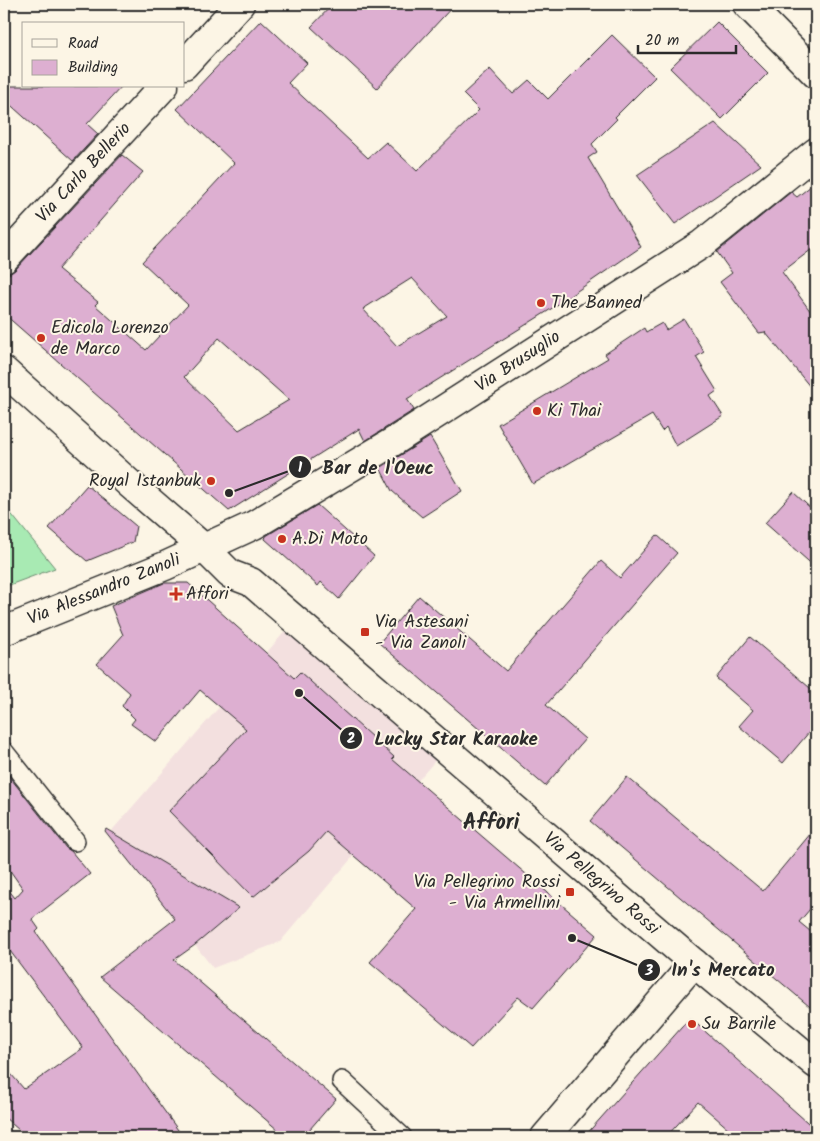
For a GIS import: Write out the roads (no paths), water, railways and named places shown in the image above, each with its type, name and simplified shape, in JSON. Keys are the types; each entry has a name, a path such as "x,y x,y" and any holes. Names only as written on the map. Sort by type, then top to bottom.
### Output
{"street":[{"path":"185,64 240,4"},
{"path":"747,4 816,74"},
{"name":"Via Carlo Bellerio","path":"4,259 162,88"},
{"name":"Via Brusuglio","path":"205,548 254,525 387,445 694,249 816,152"},
{"name":"Via Pellegrino Rossi","path":"4,371 131,485 205,548 230,574 251,582 694,963 816,1064"},
{"name":"Via Alessandro Zanoli","path":"4,631 205,548"},
{"path":"545,1137 694,963"}],"lane":[{"path":"4,752 75,841"},
{"path":"342,1082 402,1137"}],"place":[{"name":"The Banned","path":"541,303"},
{"name":"Edicola Lorenzo de Marco","path":"41,338"},
{"name":"Ki Thai","path":"537,411"},
{"name":"Royal Istanbuk","path":"211,481"},
{"name":"Bar de l'Oeuc","path":"229,493"},
{"name":"A.Di Moto","path":"282,539"},
{"name":"Affori","path":"176,594"},
{"name":"Via Astesani - Via Zanoli","path":"365,632"},
{"name":"Lucky Star Karaoke","path":"299,693"},
{"name":"Via Pellegrino Rossi - Via Armellini","path":"570,892"},
{"name":"In's Mercato","path":"572,938"},
{"name":"Su Barrile","path":"692,1024"}],"district":[{"name":"Affori","path":"491,823"}]}
